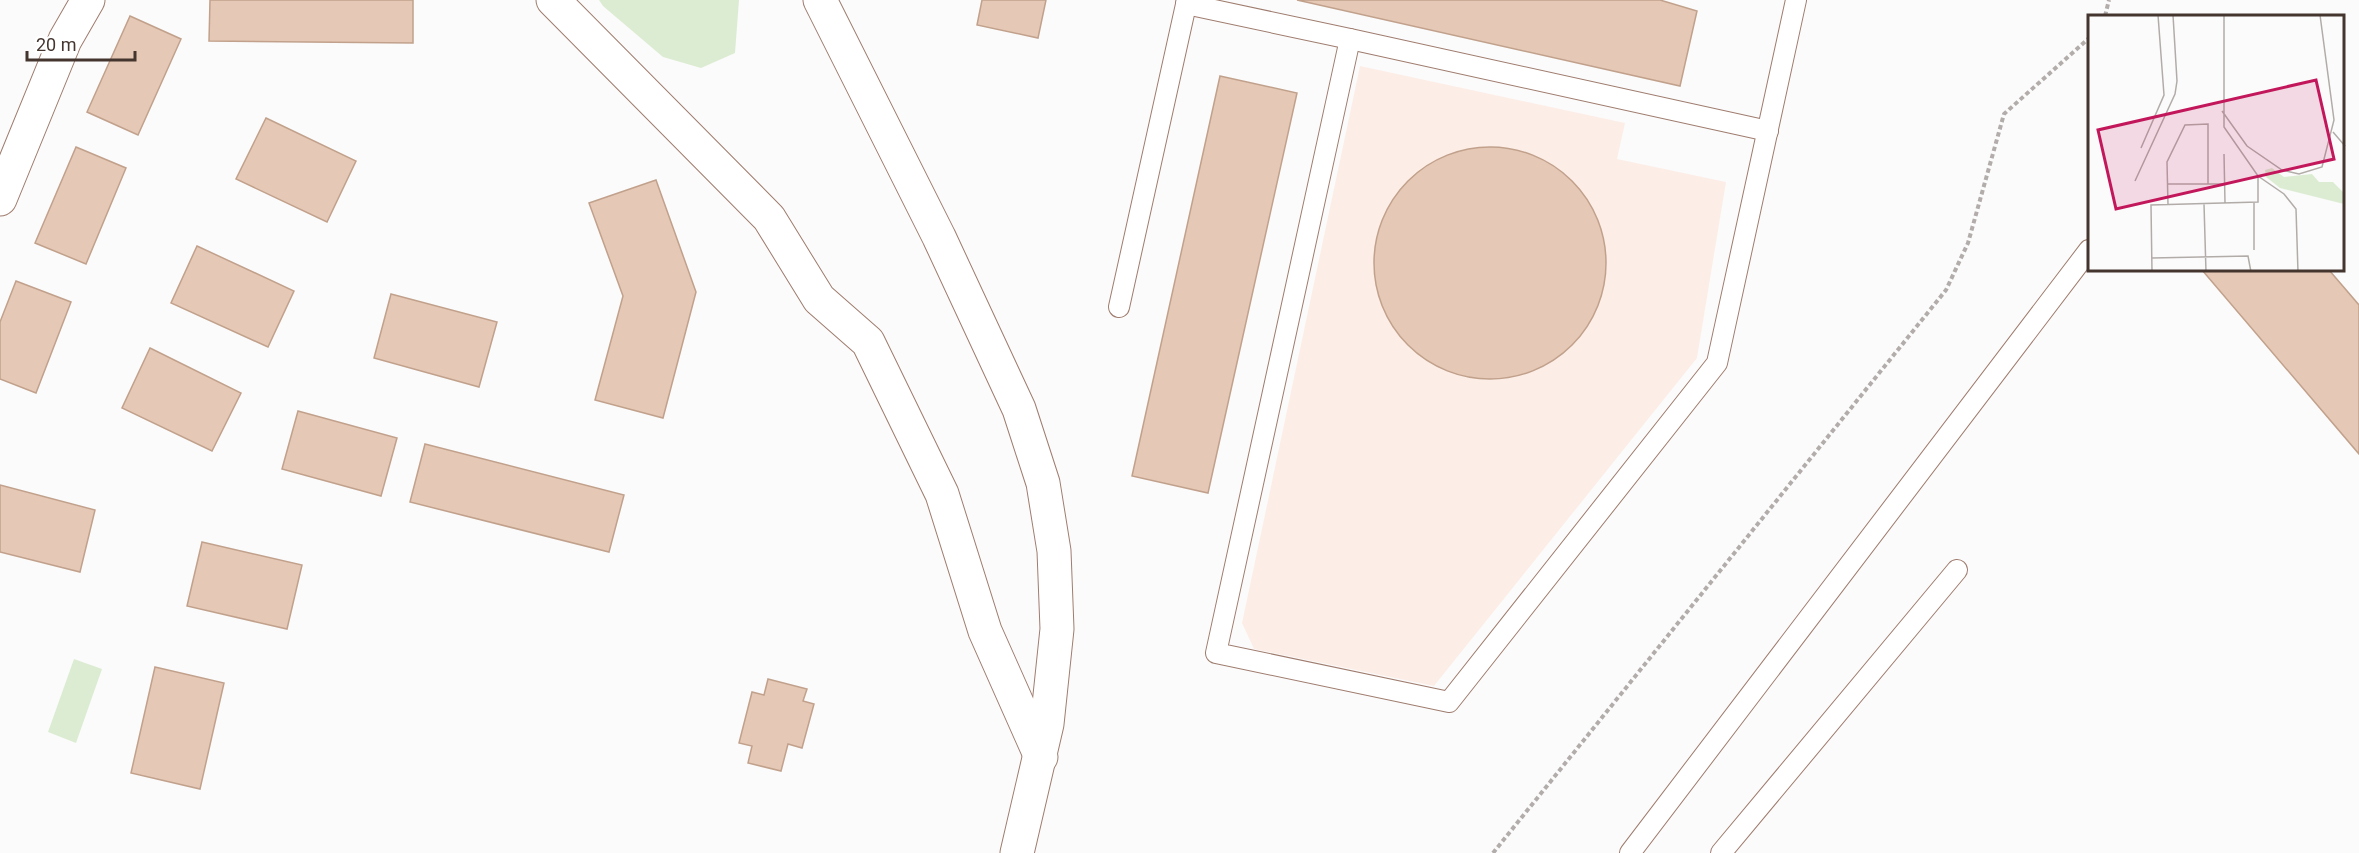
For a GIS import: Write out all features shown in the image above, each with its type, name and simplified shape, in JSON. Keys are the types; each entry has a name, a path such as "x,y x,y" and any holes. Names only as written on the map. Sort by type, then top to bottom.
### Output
{"street":[{"path":"0,199 65,40 88,0"},
{"path":"553,0 769,218 819,299 868,342 942,494 985,631 1041,758"},
{"path":"822,1 939,237 1019,410 1043,483 1054,551 1057,628 1053,685 1041,758 1017,853"}],"lane":[{"path":"1350,39 1216,653 1449,702 1717,363 1796,0"},
{"path":"1119,307 1186,2 1768,131"},
{"path":"1630,853 2088,251"},
{"path":"1721,853 1957,570"}],"path":[{"path":"2105,15 2109,0"},
{"path":"1493,853 1946,290 1968,243 2004,114 2088,39"}],"shaded area":[{"path":"1360,66 1625,123 1617,159 1726,182 1697,358 1434,686 1254,649 1242,623"}],"green space":[{"path":"599,0 739,0 735,53 701,68 663,57 603,6"},
{"path":"74,659 102,669 76,743 48,732"}],"building":[{"path":"210,0 413,0 413,43 209,41"},
{"path":"982,0 1046,0 1038,38 977,25"},
{"path":"1297,0 1660,0 1697,11 1680,86"},
{"path":"130,16 181,39 138,135 87,112"},
{"path":"1220,76 1297,93 1208,493 1132,476"},
{"path":"266,118 356,161 327,222 236,179"},
{"path":"76,147 126,168 86,264 35,243"},
{"path":"1490,147 1513,149 1545,161 1564,173 1580,189 1601,229 1606,263 1604,286 1592,318 1580,337 1564,353 1524,374 1490,379 1467,377 1435,365 1416,353 1400,337 1379,297 1374,263 1376,240 1388,208 1400,189 1416,173 1456,152"},
{"path":"656,180 696,292 663,418 595,400 623,296 589,203"},
{"path":"197,246 294,291 268,347 171,303"},
{"path":"2204,272 2331,272 2359,305 2359,454"},
{"path":"16,281 71,302 36,393 0,379 0,322"},
{"path":"391,294 497,322 479,387 374,358"},
{"path":"150,348 241,393 212,451 122,408"},
{"path":"298,411 397,438 381,496 282,469"},
{"path":"425,444 624,495 609,552 410,502"},
{"path":"0,485 95,510 80,572 0,552"},
{"path":"202,542 302,565 287,629 187,606"},
{"path":"155,667 224,683 200,789 131,773"},
{"path":"768,679 807,689 803,701 814,704 802,748 788,744 781,771 748,763 752,746 739,743 752,692 764,695"}]}
